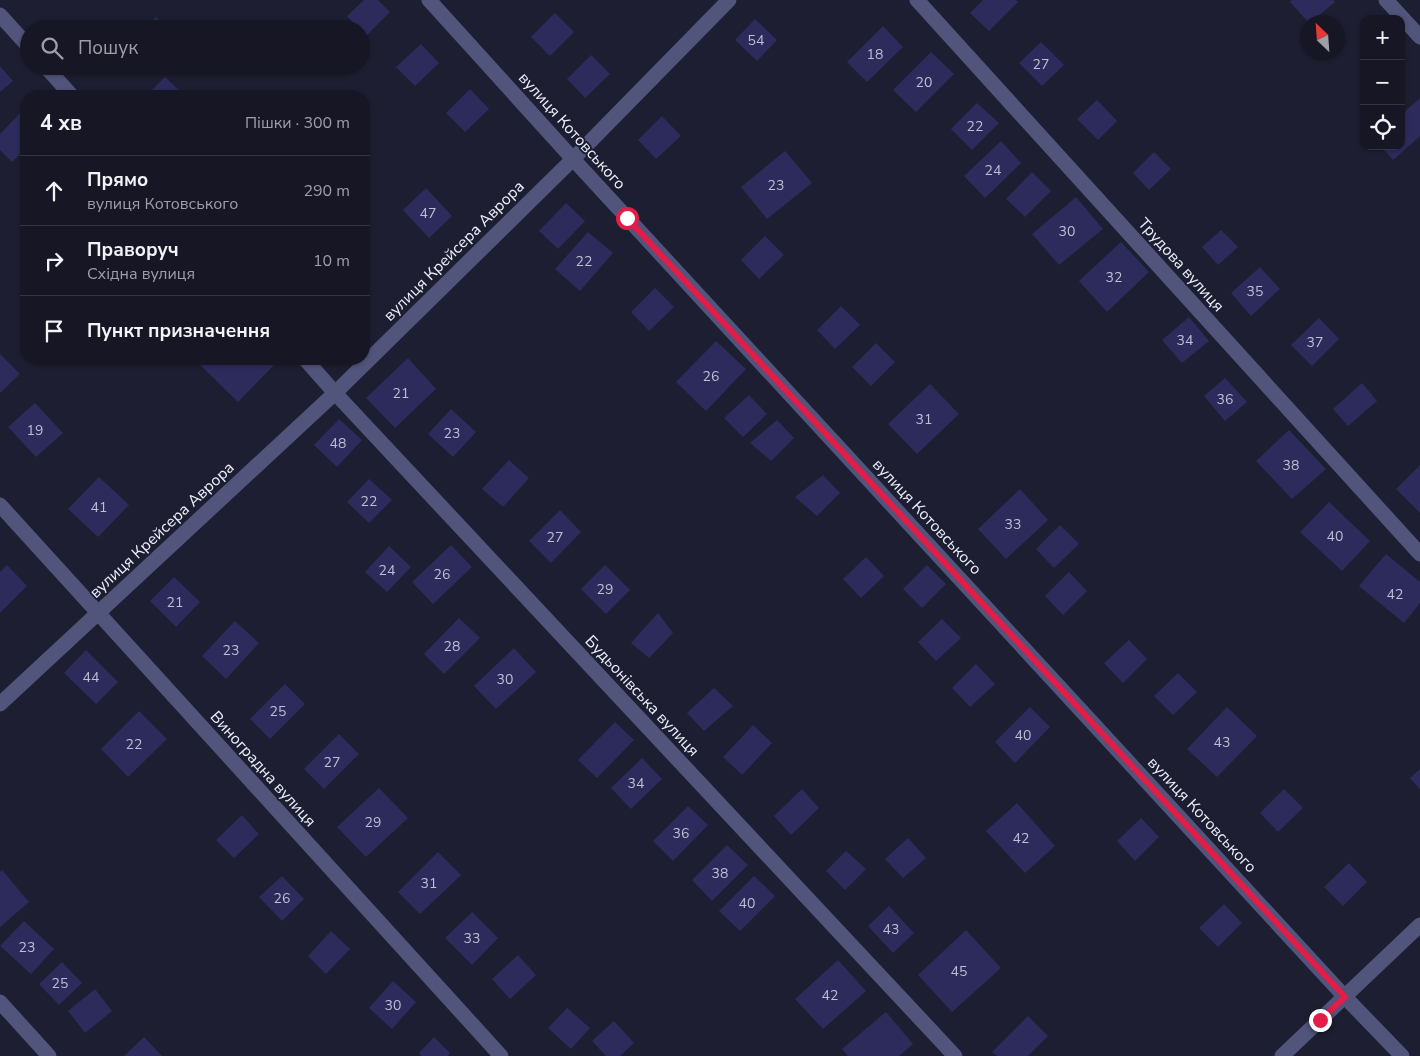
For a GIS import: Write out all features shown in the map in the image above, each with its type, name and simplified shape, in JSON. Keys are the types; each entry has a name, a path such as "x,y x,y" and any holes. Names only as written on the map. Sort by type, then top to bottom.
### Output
{"street":[{"name":"вулиця Котовського","path":"429,0 573,159 1345,997 1402,1056"},
{"name":"вулиця Крейсера Аврора","path":"370,359 573,159 728,0"},
{"name":"Трудова вулиця","path":"917,0 1420,554"},
{"path":"1386,0 1420,37"},
{"path":"0,15 20,38"},
{"path":"53,75 67,90"},
{"name":"Будьонівська вулиця","path":"310,365 955,1056"},
{"name":"вулиця Крейсера Аврора","path":"0,704 363,365"},
{"name":"Виноградна вулиця","path":"0,505 501,1056"},
{"path":"1282,1056 1420,925"},
{"path":"0,1002 49,1056"}],"building":[{"path":"364,0 378,0 390,12 370,32 370,20 351,20 347,16"},
{"path":"983,0 1016,0 1018,2 989,31 970,13"},
{"path":"1292,0 1333,0 1335,2 1319,15 1302,15 1290,2"},
{"path":"555,13 574,32 550,56 531,37"},
{"path":"755,19 777,40 757,61 735,40"},
{"path":"883,26 903,47 867,82 847,62"},
{"path":"1041,42 1064,65 1042,86 1019,63"},
{"path":"421,44 439,63 415,86 396,67"},
{"path":"931,52 954,74 916,112 893,90"},
{"path":"591,55 610,74 585,98 567,79"},
{"path":"0,66 13,81 0,92"},
{"path":"165,77 179,90 152,90"},
{"path":"470,89 489,109 465,132 446,113"},
{"path":"1420,98 1420,136 1405,149 1405,111"},
{"path":"1097,100 1117,121 1098,140 1077,119"},
{"path":"977,103 999,123 972,150 951,129"},
{"path":"20,113 20,154 12,162 0,150 0,134"},
{"path":"662,116 681,136 656,159 638,140"},
{"path":"1001,141 1021,163 985,198 964,176"},
{"path":"1384,150 1404,150 1393,160"},
{"path":"785,151 812,183 767,219 741,187"},
{"path":"1154,152 1171,169 1149,190 1133,173"},
{"path":"1032,172 1051,191 1025,217 1006,199"},
{"path":"426,188 452,216 429,238 403,210"},
{"path":"1076,197 1103,229 1059,265 1032,234"},
{"path":"566,203 585,221 558,249 539,231"},
{"path":"1221,230 1238,247 1218,265 1202,247"},
{"path":"588,232 613,253 580,291 555,269"},
{"path":"765,236 784,255 759,279 741,260"},
{"path":"1121,242 1149,272 1107,312 1079,281"},
{"path":"1260,267 1280,289 1251,316 1231,293"},
{"path":"655,288 674,307 649,331 631,312"},
{"path":"841,306 860,325 835,349 817,330"},
{"path":"1189,317 1209,341 1182,363 1162,340"},
{"path":"1319,318 1339,339 1312,366 1291,345"},
{"path":"716,341 746,369 706,411 676,382"},
{"path":"876,343 895,362 871,386 852,367"},
{"path":"0,354 20,374 0,393"},
{"path":"408,358 436,389 395,428 366,398"},
{"path":"200,365 274,365 238,402"},
{"path":"1225,378 1247,402 1225,421 1204,396"},
{"path":"1362,383 1377,401 1348,426 1333,409"},
{"path":"930,384 959,414 917,454 888,424"},
{"path":"749,395 767,414 743,437 724,418"},
{"path":"35,403 63,433 36,457 8,427"},
{"path":"451,409 476,432 453,457 428,434"},
{"path":"339,419 362,440 337,467 314,445"},
{"path":"777,420 794,438 771,461 750,443"},
{"path":"1289,430 1326,469 1292,499 1256,461"},
{"path":"509,460 529,478 503,507 482,489"},
{"path":"1420,465 1420,513 1396,489"},
{"path":"823,475 840,493 817,516 795,497"},
{"path":"99,477 129,505 98,537 68,509"},
{"path":"369,479 392,500 369,523 347,502"},
{"path":"1020,489 1048,520 1006,559 978,529"},
{"path":"1329,502 1370,541 1342,571 1300,532"},
{"path":"560,510 581,532 551,563 529,541"},
{"path":"1060,525 1079,544 1054,568 1036,549"},
{"path":"451,545 472,567 433,604 412,582"},
{"path":"389,546 411,567 387,592 365,572"},
{"path":"1386,554 1420,582 1420,603 1404,623 1359,586"},
{"path":"866,557 884,576 861,598 843,579"},
{"path":"7,565 27,586 0,613 0,572"},
{"path":"605,565 630,590 606,614 581,589"},
{"path":"927,565 946,584 922,608 903,589"},
{"path":"1069,572 1087,591 1063,615 1045,596"},
{"path":"174,577 200,602 176,627 150,601"},
{"path":"658,613 673,633 649,658 631,643"},
{"path":"459,618 480,638 444,674 424,654"},
{"path":"942,619 961,638 936,661 918,642"},
{"path":"235,621 259,643 226,679 202,656"},
{"path":"1129,640 1147,659 1123,683 1104,663"},
{"path":"514,648 536,672 496,709 474,686"},
{"path":"86,650 118,682 96,704 64,673"},
{"path":"976,664 995,684 970,707 952,688"},
{"path":"1178,673 1197,692 1173,715 1154,696"},
{"path":"285,684 305,704 270,739 250,719"},
{"path":"714,688 733,706 704,731 687,713"},
{"path":"1030,707 1050,727 1015,763 995,742"},
{"path":"1227,707 1257,736 1217,777 1187,749"},
{"path":"139,711 167,739 128,777 101,749"},
{"path":"615,722 634,740 597,778 578,760"},
{"path":"753,725 772,743 742,775 723,757"},
{"path":"339,734 359,754 324,789 304,769"},
{"path":"642,758 662,779 631,809 611,788"},
{"path":"1420,769 1420,789 1410,778"},
{"path":"379,788 408,818 366,857 337,827"},
{"path":"802,789 819,808 791,835 774,816"},
{"path":"1284,789 1303,808 1278,832 1260,813"},
{"path":"1017,803 1055,846 1025,873 986,831"},
{"path":"688,806 708,825 673,861 653,841"},
{"path":"242,815 259,834 234,858 216,840"},
{"path":"1141,818 1159,837 1135,861 1117,841"},
{"path":"908,838 926,858 903,878 885,859"},
{"path":"727,845 748,865 712,901 692,880"},
{"path":"846,851 866,869 845,890 826,871"},
{"path":"438,852 461,875 420,914 398,892"},
{"path":"1349,863 1367,882 1343,906 1324,887"},
{"path":"2,870 29,902 0,927 0,872"},
{"path":"282,876 304,899 282,921 259,897"},
{"path":"754,876 775,896 740,931 719,911"},
{"path":"1224,904 1242,923 1218,947 1199,928"},
{"path":"889,906 914,933 893,953 868,926"},
{"path":"472,912 498,938 472,965 445,938"},
{"path":"24,921 54,949 31,974 0,946"},
{"path":"966,930 1001,968 952,1012 918,975"},
{"path":"331,931 350,949 326,974 308,956"},
{"path":"518,955 536,975 510,999 492,979"},
{"path":"838,960 866,991 823,1029 795,999"},
{"path":"62,962 82,983 59,1005 39,984"},
{"path":"393,981 416,1002 392,1029 369,1008"},
{"path":"95,989 112,1011 85,1033 68,1011"},
{"path":"567,1008 590,1028 571,1049 548,1028"},
{"path":"886,1012 913,1044 899,1056 848,1056 842,1049"},
{"path":"1028,1016 1048,1036 1028,1056 997,1056 992,1052"},
{"path":"614,1021 634,1043 620,1056 606,1056 592,1041"},
{"path":"144,1037 162,1056 124,1056"},
{"path":"434,1037 450,1053 448,1056 421,1056 419,1053"}],"route":[{"path":"627,218 1345,997 1320,1020"}]}
